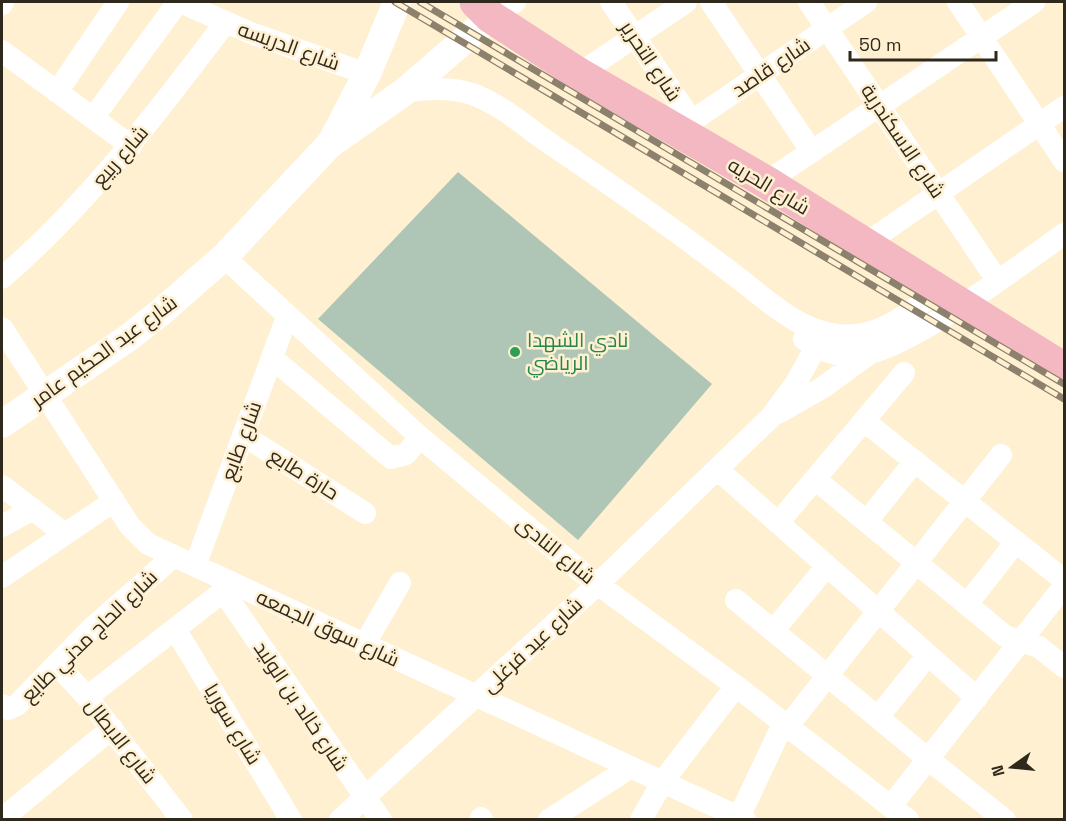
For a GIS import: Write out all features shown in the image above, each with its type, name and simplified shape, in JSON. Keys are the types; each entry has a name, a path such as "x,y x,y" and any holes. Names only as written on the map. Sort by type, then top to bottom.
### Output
{"main road":[{"name":"شارع الحريه","path":"492,5 579,74 684,126 766,182 1062,364"}],"street":[{"path":"57,92 118,2"},
{"path":"93,118 179,2"},
{"name":"شارع الدريسه","path":"179,2 225,22 367,74"},
{"name":"شارع عبد الحكيم عامر","path":"329,145 367,74 397,2"},
{"name":"شارع التحرير","path":"611,2 634,36 684,126"},
{"path":"579,74 686,2"},
{"path":"711,2 812,152"},
{"name":"شارع الاسكندرية","path":"809,2 997,280"},
{"name":"شارع قاصد","path":"684,126 866,2"},
{"path":"958,2 1065,160"},
{"path":"766,182 1034,2"},
{"name":"شارع عبد الحكيم عامر","path":"2,424 128,338 224,257 329,145 404,92 492,5"},
{"name":"شارع ربيع","path":"2,278 31,252 131,146 225,22"},
{"path":"2,51 131,146"},
{"path":"404,92 430,89 455,90 489,102 664,221 786,317 840,355 870,353 897,343 950,297"},
{"path":"865,244 1065,107"},
{"path":"820,339 870,333 950,297 997,280 1065,234"},
{"name":"شارع النادى","path":"224,257 420,437 598,584 736,686 899,812"},
{"name":"شارع طايع","path":"195,566 287,317"},
{"name":"شارع سوق الجمعه","path":"2,328 141,539 195,566 228,588 364,645 742,818"},
{"name":"شارع عيد فرغلى","path":"340,819 598,584 771,417 796,383 820,339"},
{"name":"شارع عيد فرغلى","path":"771,417 822,388 870,353"},
{"path":"272,358 391,458 406,454 420,437"},
{"path":"778,523 904,373"},
{"path":"864,421 1065,580"},
{"name":"حارة طابع","path":"243,435 365,513"},
{"path":"742,818 786,724 1001,455"},
{"path":"867,521 915,461"},
{"path":"717,469 977,698"},
{"path":"815,479 1005,636 1039,647 1065,667"},
{"path":"2,486 65,534"},
{"path":"2,577 114,501"},
{"path":"2,526 33,509"},
{"path":"967,604 1016,542"},
{"name":"شارع الحاج مدني طايع","path":"2,705 8,709 17,705 120,602 174,556"},
{"path":"773,631 827,566"},
{"path":"364,645 400,583"},
{"path":"899,812 928,759 1065,586"},
{"path":"87,697 228,588"},
{"name":"شارع خالد بن الوليد","path":"228,588 364,798 381,819"},
{"path":"736,600 928,759 1005,819"},
{"name":"شارع سوريا","path":"175,629 291,819"},
{"path":"878,717 928,655"},
{"name":"شارع الابطال","path":"57,664 87,697 182,819"},
{"path":"641,819 663,781 736,686"},
{"path":"2,819 112,728"},
{"path":"549,819 631,766"}],"green space":[{"name":"نادي الشهدا الرياضي","path":"458,172 712,384 578,540 318,319"}],"railway":[{"path":"395,2 1064,399"},
{"path":"420,2 1064,384"}],"place":[{"name":"نادي الشهدا الرياضي","path":"515,352"}]}
